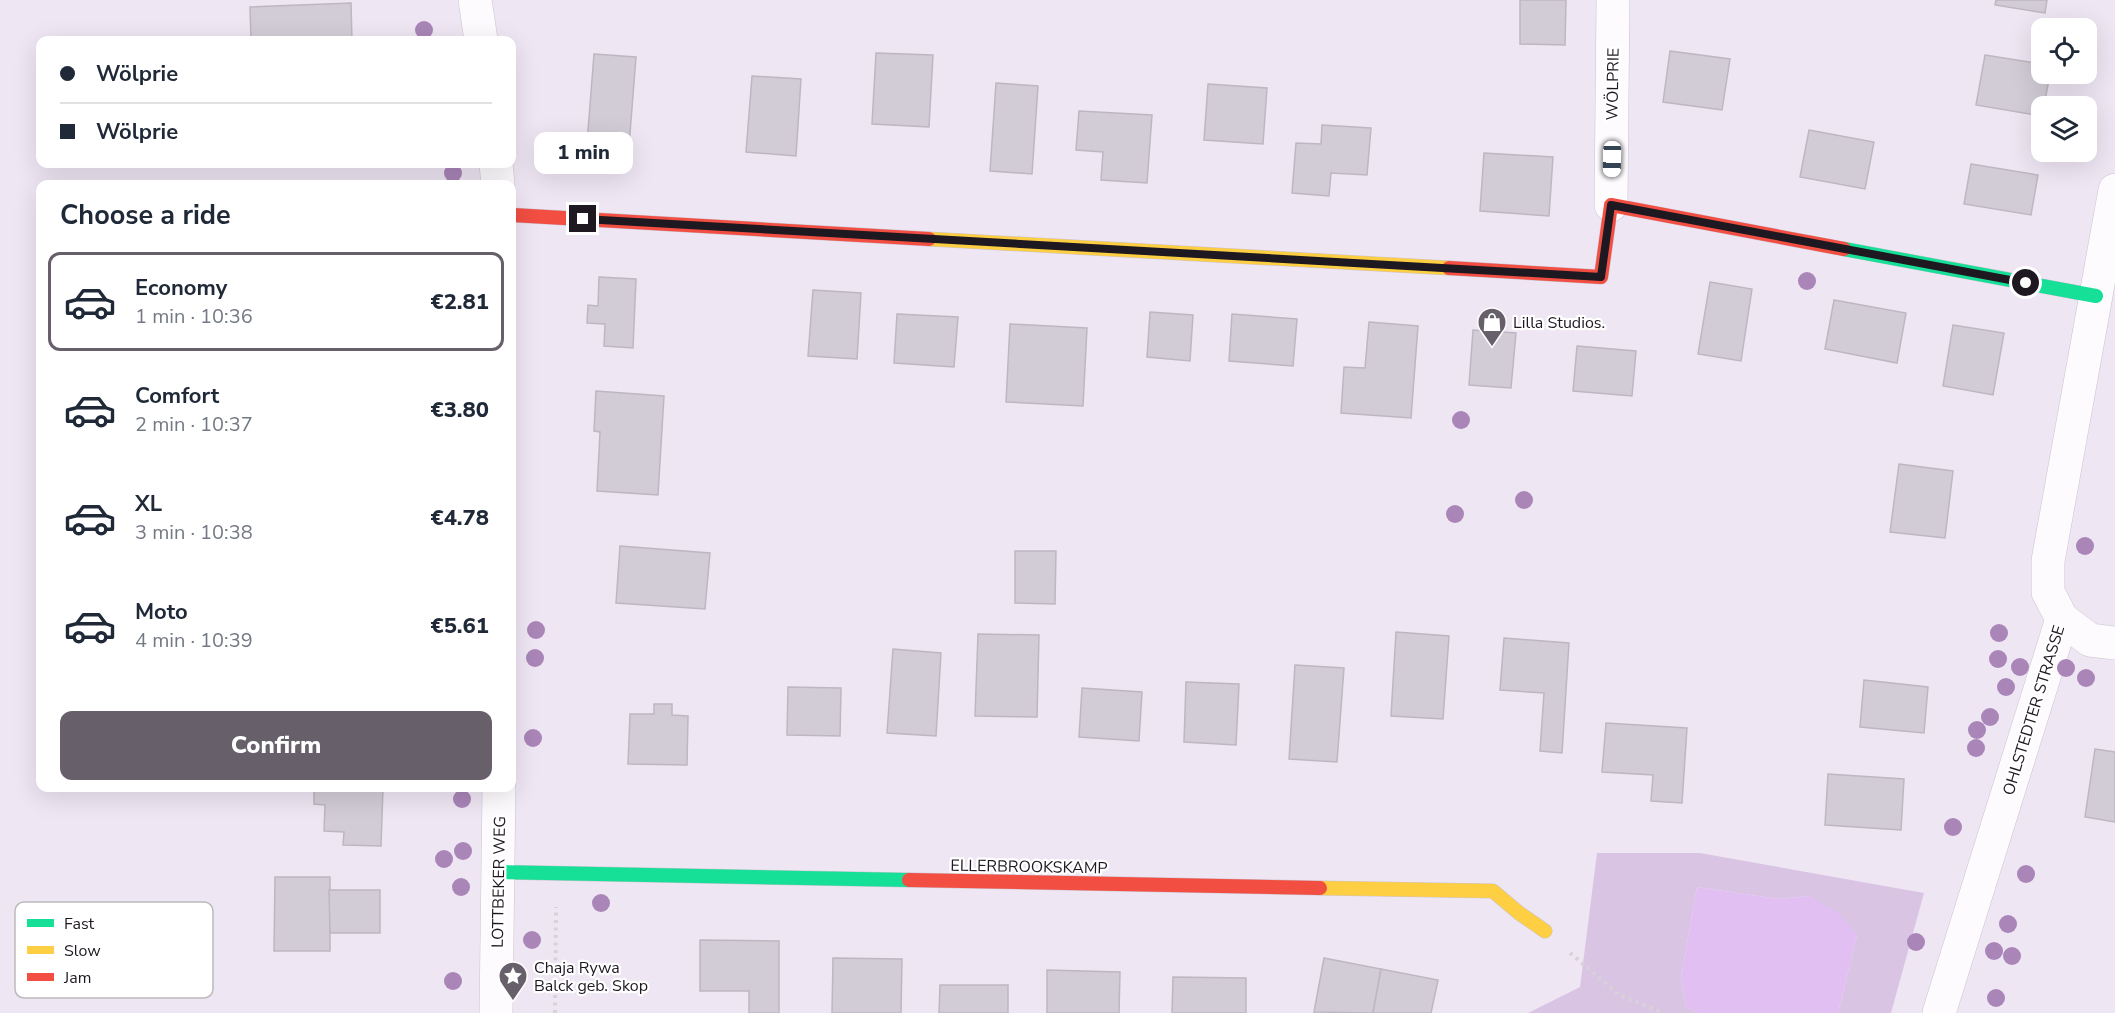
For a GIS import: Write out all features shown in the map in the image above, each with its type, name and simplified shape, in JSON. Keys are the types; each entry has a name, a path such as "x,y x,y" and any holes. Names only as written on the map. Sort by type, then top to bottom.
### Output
{"street":[{"path":"475,0 480,36"},
{"name":"WÖLPRIE","path":"516,215 1601,277 1611,205 1613,0"},
{"name":"OHLSTEDTER STRASSE","path":"1939,1013 2062,619 2048,592 2048,561 2115,189"},
{"path":"1611,205 2096,296"},
{"path":"2062,619 2090,640 2115,643"},
{"name":"LOTTBEKER WEG","path":"496,1013 499,792"},
{"name":"ELLERBROOKSKAMP","path":"499,872 1493,891 1545,931"}],"path":[{"path":"555,1013 556,874"},
{"path":"1545,931 1619,995 1665,1013"}],"shaded area":[{"path":"1597,853 1700,853 1924,893 1891,1013 1838,1013 1857,935 1808,896 1778,899 1697,887 1681,978 1686,1006 1698,1013 1528,1013 1580,987"},
{"path":"1697,887 1778,899 1808,896 1837,912 1857,935 1838,1013 1698,1013 1686,1006 1681,978"}],"building":[{"path":"1520,0 1566,0 1565,45 1520,44"},
{"path":"1996,0 2047,0 2045,13 1995,5"},
{"path":"351,3 352,36 251,36 250,7"},
{"path":"1670,51 1730,59 1722,110 1663,102"},
{"path":"876,53 933,55 929,127 872,124"},
{"path":"594,54 636,57 629,146 587,143"},
{"path":"1985,55 2031,62 2031,84 2048,84 2046,96 2031,96 2031,114 1976,105"},
{"path":"752,76 801,79 796,156 746,152"},
{"path":"996,83 1038,86 1032,174 990,171"},
{"path":"1208,84 1267,88 1263,144 1204,140"},
{"path":"1079,111 1152,115 1147,183 1101,180 1103,152 1076,150"},
{"path":"1322,125 1371,128 1367,175 1331,173 1329,196 1292,193 1296,143 1321,144"},
{"path":"1809,130 1874,142 1865,189 1800,177"},
{"path":"1484,153 1553,157 1549,216 1480,211"},
{"path":"1971,164 2038,175 2031,215 1964,204"},
{"path":"599,277 636,279 633,348 604,346 605,324 587,323 588,305 598,306"},
{"path":"1710,282 1752,289 1741,361 1698,354"},
{"path":"813,290 861,293 857,359 808,356"},
{"path":"1834,300 1906,313 1897,363 1825,349"},
{"path":"1150,312 1193,315 1190,361 1147,357"},
{"path":"897,314 958,317 954,367 894,363"},
{"path":"1232,314 1297,319 1293,366 1229,361"},
{"path":"1369,322 1418,326 1411,418 1341,413 1344,367 1365,368"},
{"path":"1010,324 1087,328 1083,406 1006,402"},
{"path":"1953,325 2004,333 1993,395 1943,386"},
{"path":"1473,330 1516,333 1511,388 1469,385"},
{"path":"1577,346 1636,351 1632,396 1573,391"},
{"path":"596,391 664,396 658,495 597,491 600,432 594,431"},
{"path":"1899,464 1953,471 1945,538 1890,532"},
{"path":"620,546 710,553 705,609 616,603"},
{"path":"1015,551 1056,551 1055,604 1015,603"},
{"path":"1396,632 1449,636 1443,719 1391,716"},
{"path":"978,634 1039,635 1037,717 975,716"},
{"path":"1504,638 1569,643 1562,753 1540,751 1544,693 1500,690"},
{"path":"893,649 941,653 936,736 887,733"},
{"path":"1295,665 1344,668 1337,762 1289,759"},
{"path":"1864,680 1928,687 1924,733 1860,727"},
{"path":"1186,682 1239,684 1236,745 1184,742"},
{"path":"788,687 841,688 840,736 787,735"},
{"path":"1082,688 1142,692 1139,741 1079,737"},
{"path":"654,704 672,704 672,715 688,716 687,765 628,764 630,714 654,714"},
{"path":"1606,723 1687,728 1682,803 1651,801 1653,775 1602,772"},
{"path":"2095,749 2115,752 2115,822 2085,817"},
{"path":"1828,774 1904,779 1901,830 1825,825"},
{"path":"314,792 383,792 381,846 343,845 344,832 324,831 325,805 314,804"},
{"path":"275,877 330,877 330,951 274,951"},
{"path":"329,890 380,890 380,933 330,933"},
{"path":"700,940 779,941 779,1013 749,1013 749,991 700,991"},
{"path":"833,958 902,959 901,1013 832,1013"},
{"path":"1324,958 1381,969 1373,1013 1314,1012"},
{"path":"1381,969 1438,980 1431,1013 1373,1013"},
{"path":"1047,970 1120,972 1119,1013 1047,1013"},
{"path":"1173,977 1246,978 1246,1013 1172,1013"},
{"path":"940,985 1008,985 1008,1013 939,1013"}],"traffic: fast":[{"path":"1844,249 2096,296"},
{"path":"499,872 909,880"}],"traffic: slow":[{"path":"929,239 1449,268"},
{"path":"1320,888 1493,891 1545,931"}],"traffic: jam":[{"path":"1449,268 1601,277 1611,205 1844,249"},
{"path":"516,215 929,239"},
{"path":"909,880 1320,888"}],"place":[{"name":"Lilla Studios.","path":"1492,348"},
{"name":"Chaja Rywa Balck geb. Skop","path":"513,1002"}],"route":[{"path":"583,219 1601,277 1611,205 2026,283"}]}
